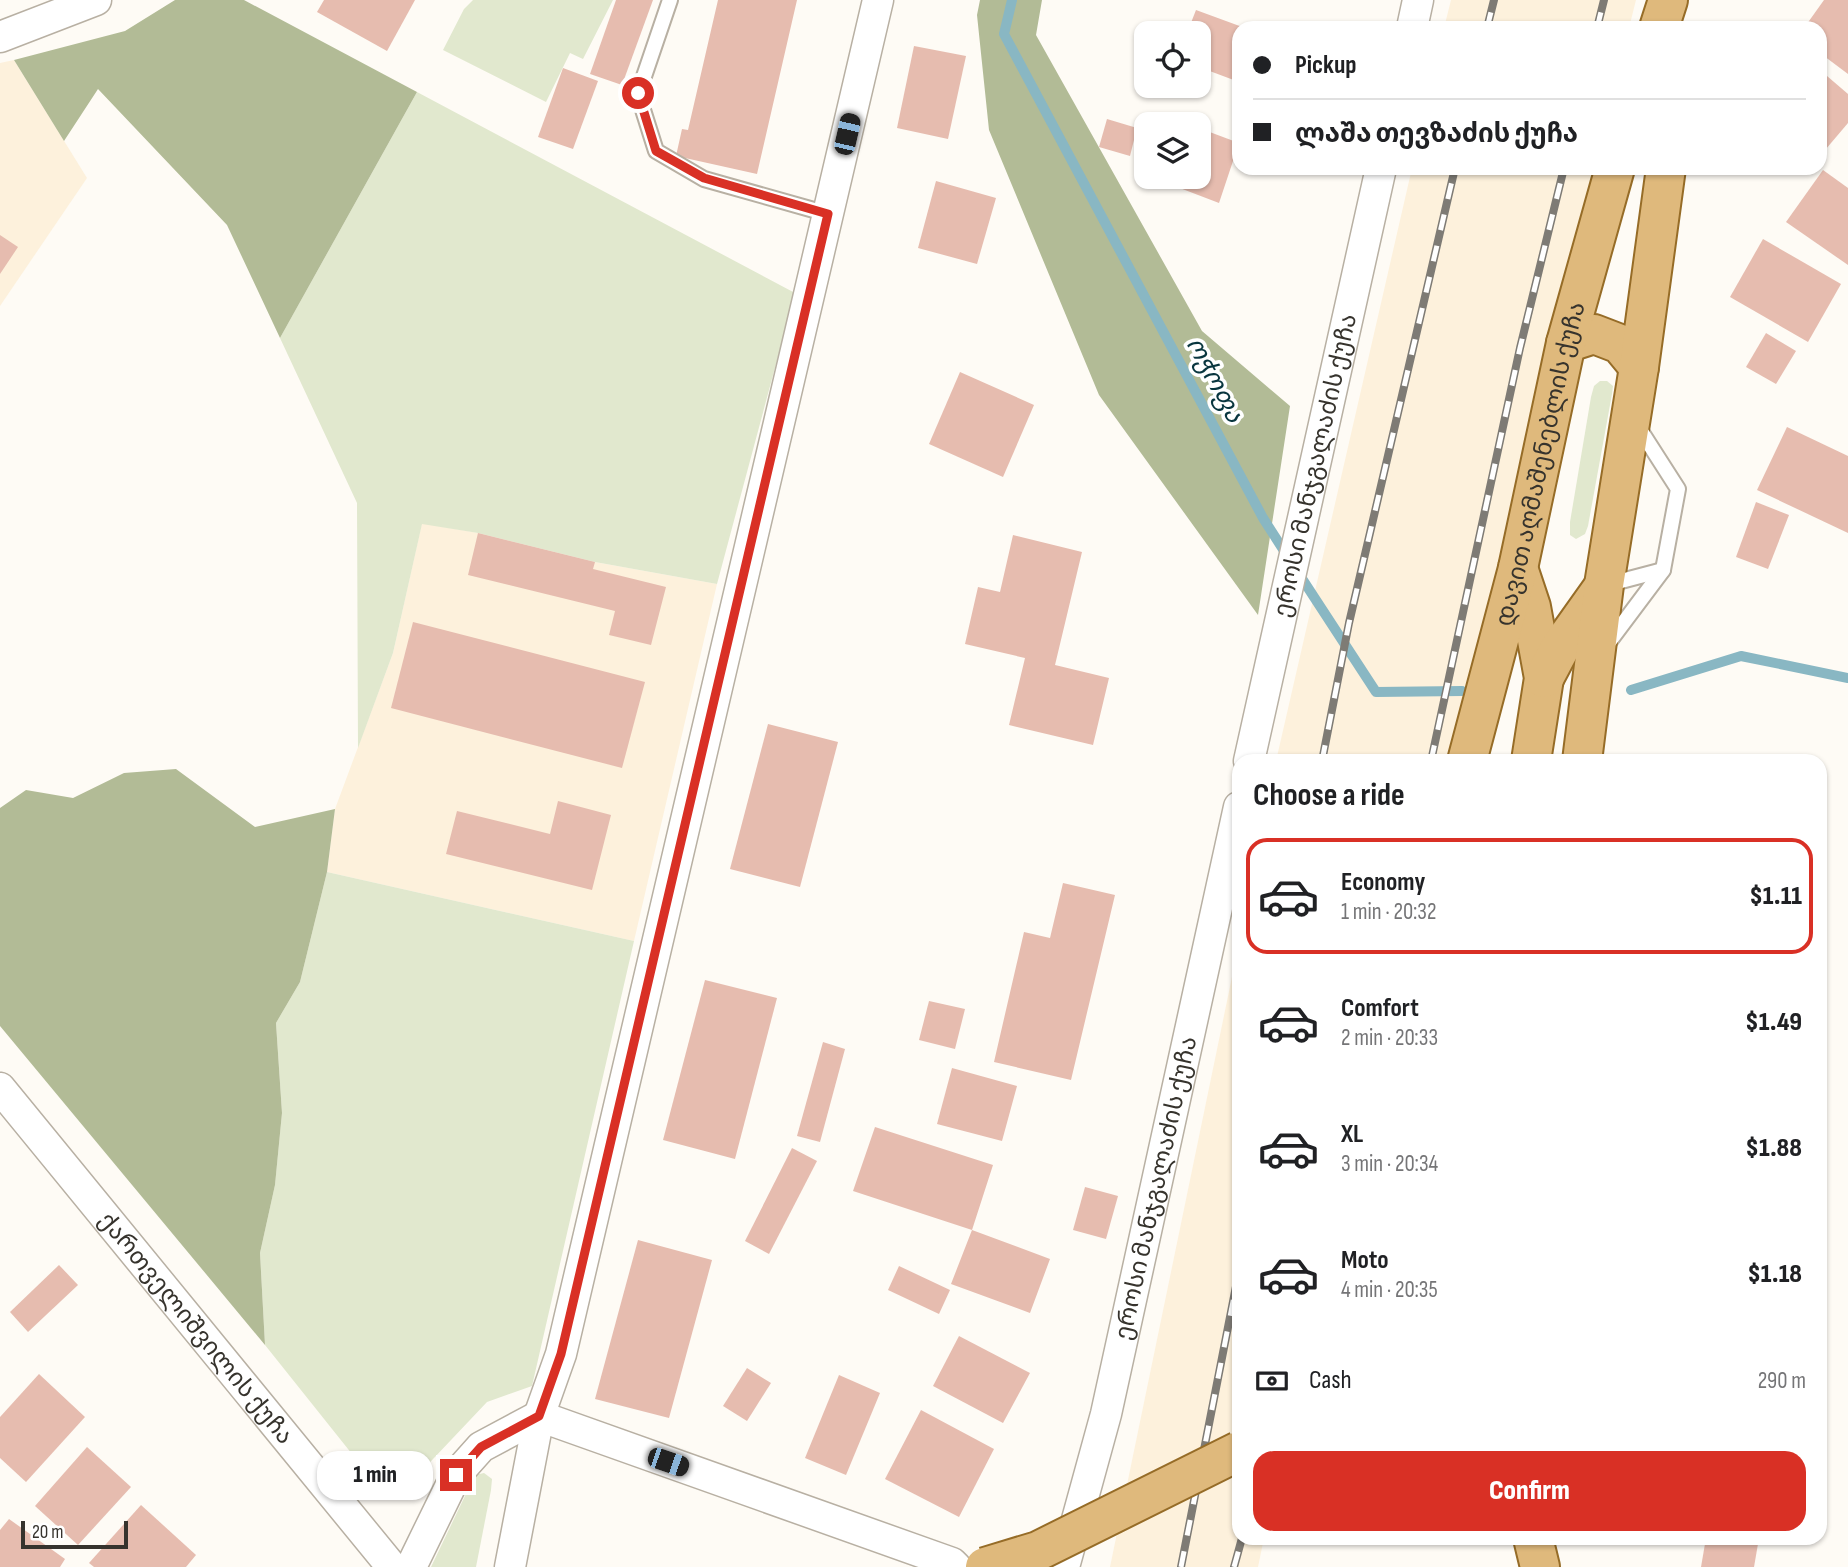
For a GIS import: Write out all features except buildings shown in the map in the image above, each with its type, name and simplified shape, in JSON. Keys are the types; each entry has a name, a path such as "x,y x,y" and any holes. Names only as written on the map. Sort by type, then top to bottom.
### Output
{"main road":[{"path":"1661,21 1668,0"},
{"path":"1686,21 1688,0"},
{"name":"დავით აღმაშენებლის ქუჩა","path":"1469,754 1518,568 1566,343 1613,175"},
{"path":"1583,754 1604,585 1639,367 1665,175"},
{"path":"1566,343 1594,334 1620,344 1639,367"},
{"path":"1518,568 1531,607 1544,678"},
{"path":"1532,754 1544,678 1560,648 1604,585"},
{"path":"985,1567 1038,1551 1232,1454"},
{"path":"1535,1545 1540,1567"},
{"path":"1558,1545 1560,1567"}],"street":[{"path":"0,37 96,0"},
{"path":"510,1567 539,1416 561,1354 878,0"},
{"path":"1414,21 1418,0"},
{"name":"ეროსი მანჯგალაძის ქუჩა","path":"1251,754 1379,175"},
{"name":"ეროსი მანჯგალაძის ქუჩა","path":"1064,1567 1107,1415 1232,839"},
{"name":"ქართველიშვილის ქუჩა","path":"0,1088 392,1567"},
{"path":"411,1567 456,1475 481,1447 539,1416 952,1563 956,1567"}],"lane":[{"path":"670,0 638,93 656,151 704,178 828,214"},
{"path":"1595,662 1662,570 1678,489 1631,416"},
{"path":"1604,585 1662,570"}],"shaded area":[{"path":"1451,0 1636,0 1631,21 1446,21"},
{"path":"14,60 87,178 0,306 0,63"},
{"path":"1410,175 1593,175 1453,754 1278,754"},
{"path":"422,523 478,533 595,562 717,584 634,941 327,872 335,809 393,653"},
{"path":"1232,977 1232,1545 1263,1545 1258,1567 1110,1567"}],"green space":[{"path":"175,0 244,0 417,92 280,338 227,225 98,89 64,141 14,60 125,31"},
{"path":"473,0 613,0 583,59 570,53 546,102 443,50 464,9"},
{"path":"980,0 1042,0 1036,35 1202,331 1290,406 1258,615 1099,395 989,130 977,15"},
{"path":"417,92 795,293 717,584 595,562 478,533 422,524 393,653 358,748 357,503 280,338"},
{"path":"1600,381 1607,381 1613,386 1612,394 1588,526 1585,534 1576,539 1570,535 1570,522 1591,397 1594,386"},
{"path":"176,769 255,827 335,809 327,872 300,982 276,1023 282,1113 275,1185 260,1253 265,1345 0,1026 0,808 26,790 73,798 124,773"},
{"path":"327,872 634,941 532,1386 487,1402 416,1477 385,1473 352,1454 265,1345 260,1253 275,1185 282,1113 276,1023 300,982"},
{"path":"484,1473 492,1479 476,1567 431,1567 475,1475"}],"waterway":[{"name":"ოჭოფა","path":"1012,0 1004,34 1263,518 1288,557"},
{"name":"ოჭოფა","path":"1297,571 1376,692 1462,691"},
{"name":"ოჭოფა","path":"1631,690 1741,656 1848,678"}],"railway":[{"path":"1489,21 1494,0"},
{"path":"1599,21 1604,0"},
{"path":"1323,754 1349,623 1453,175"},
{"path":"1433,754 1520,348 1562,175"},
{"path":"1181,1567 1232,1307"},
{"path":"1234,1567 1240,1545"}],"route":[{"path":"456,1475 481,1447 539,1416 561,1354 828,214 704,178 656,151 638,93"}]}
